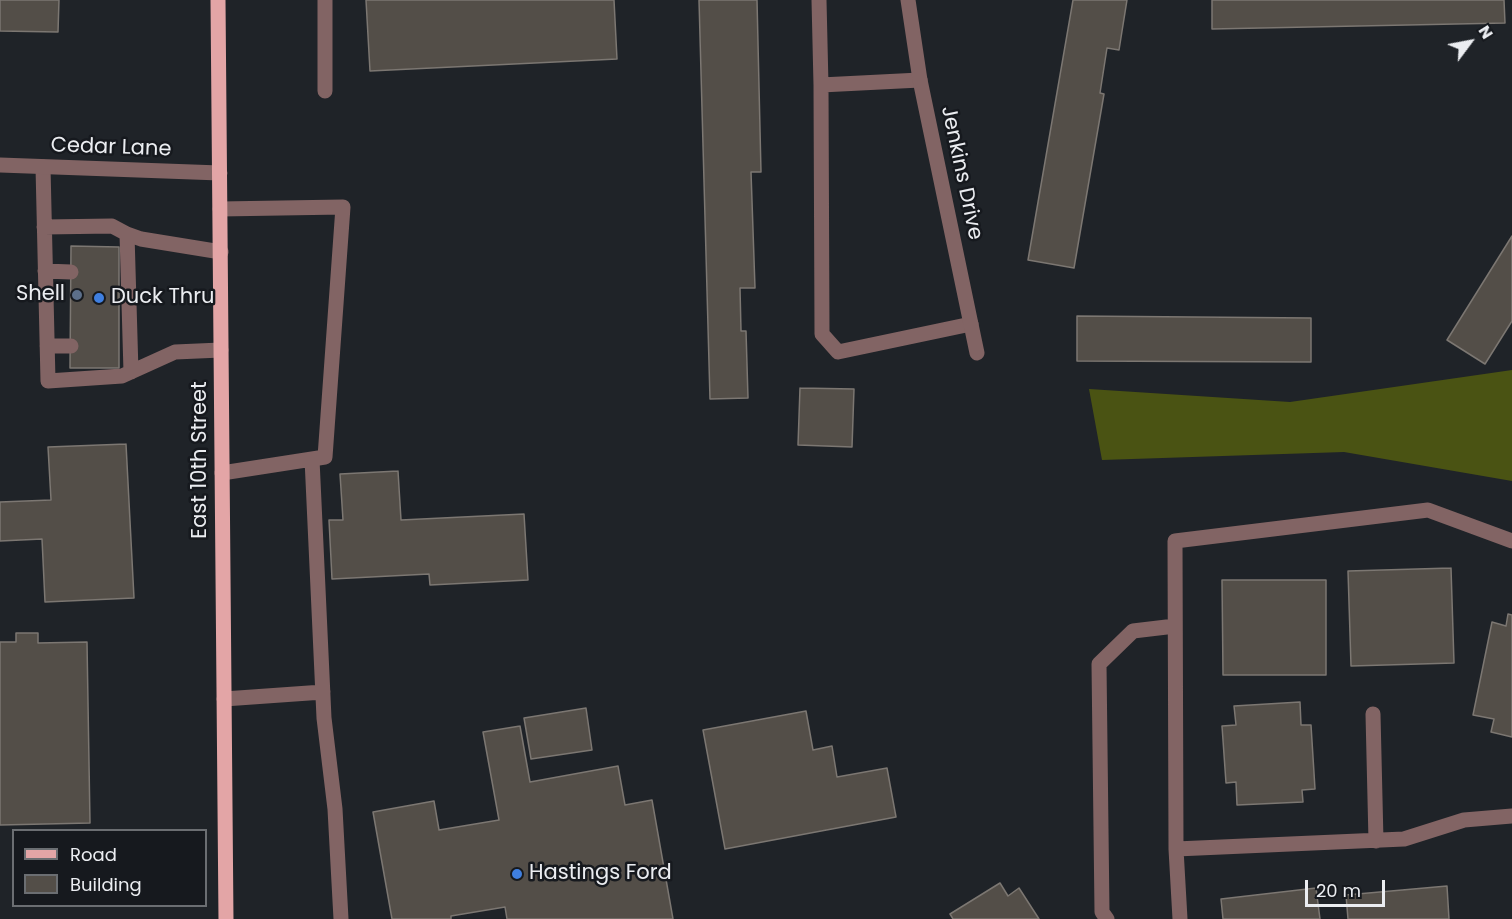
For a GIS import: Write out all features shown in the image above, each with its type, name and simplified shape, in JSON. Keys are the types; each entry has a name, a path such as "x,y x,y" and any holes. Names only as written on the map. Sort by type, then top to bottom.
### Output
{"main road":[{"name":"East 10th Street","path":"218,0 226,919"}],"street":[{"path":"325,0 325,91"},
{"path":"819,0 822,334 838,352 971,324"},
{"name":"Jenkins Drive","path":"908,0 920,80 977,353"},
{"path":"821,85 920,80"},
{"name":"Cedar Lane","path":"0,165 220,173"},
{"path":"43,167 48,381 122,376 174,352 221,350"},
{"path":"220,209 343,207 325,457 222,472"},
{"path":"44,227 112,226 141,239 220,252"},
{"path":"127,234 124,268 124,346 130,372"},
{"path":"45,271 71,272"},
{"path":"47,346 70,346"},
{"path":"312,459 324,718 335,809 341,919"},
{"path":"1180,919 1176,849 1175,541 1428,510 1512,541"},
{"path":"1107,919 1102,912 1099,664 1133,631 1175,626"},
{"path":"224,699 323,692"},
{"path":"1373,714 1376,841"},
{"path":"1176,849 1404,839 1464,820 1512,816"}],"green space":[{"path":"1512,370 1512,481 1344,452 1102,460 1089,389 1290,402"}],"building":[{"path":"0,0 59,0 58,32 0,31"},
{"path":"366,0 614,0 617,59 370,71"},
{"path":"699,0 757,0 761,172 751,172 755,288 740,288 741,331 746,331 748,398 710,399"},
{"path":"1073,0 1127,0 1119,50 1107,48 1100,93 1104,94 1074,268 1028,260"},
{"path":"1212,0 1504,0 1505,23 1212,29"},
{"path":"1512,236 1512,321 1485,364 1447,340"},
{"path":"71,246 119,247 119,368 70,368"},
{"path":"1077,316 1311,318 1311,362 1077,361"},
{"path":"800,388 854,389 852,447 798,445"},
{"path":"126,444 134,598 45,602 42,539 0,541 0,502 51,500 48,447"},
{"path":"398,471 401,520 524,514 528,580 430,585 429,574 332,579 329,520 343,520 340,474"},
{"path":"1451,568 1454,663 1351,666 1348,571"},
{"path":"1222,580 1326,580 1326,675 1223,675"},
{"path":"1508,614 1512,615 1512,737 1491,732 1494,719 1473,715 1492,622 1506,626"},
{"path":"16,633 38,633 38,643 87,642 90,823 0,825 0,642 16,642"},
{"path":"1300,702 1301,725 1311,725 1315,789 1302,790 1303,802 1237,805 1236,782 1226,783 1222,726 1236,725 1234,706"},
{"path":"586,708 592,750 531,759 524,718"},
{"path":"806,711 813,750 832,746 837,777 887,768 896,817 725,849 703,730"},
{"path":"520,726 530,782 618,766 625,805 652,800 673,919 507,919 505,907 451,916 451,919 392,919 373,812 434,801 439,830 499,820 483,732"},
{"path":"1000,883 1008,896 1019,888 1039,919 953,919 950,914"},
{"path":"1447,886 1449,919 1348,919 1346,895"},
{"path":"1316,888 1320,919 1223,919 1221,899"}],"place":[{"name":"Shell","path":"77,295"},
{"name":"Duck Thru","path":"99,298"},
{"name":"Hastings Ford","path":"517,874"}]}
